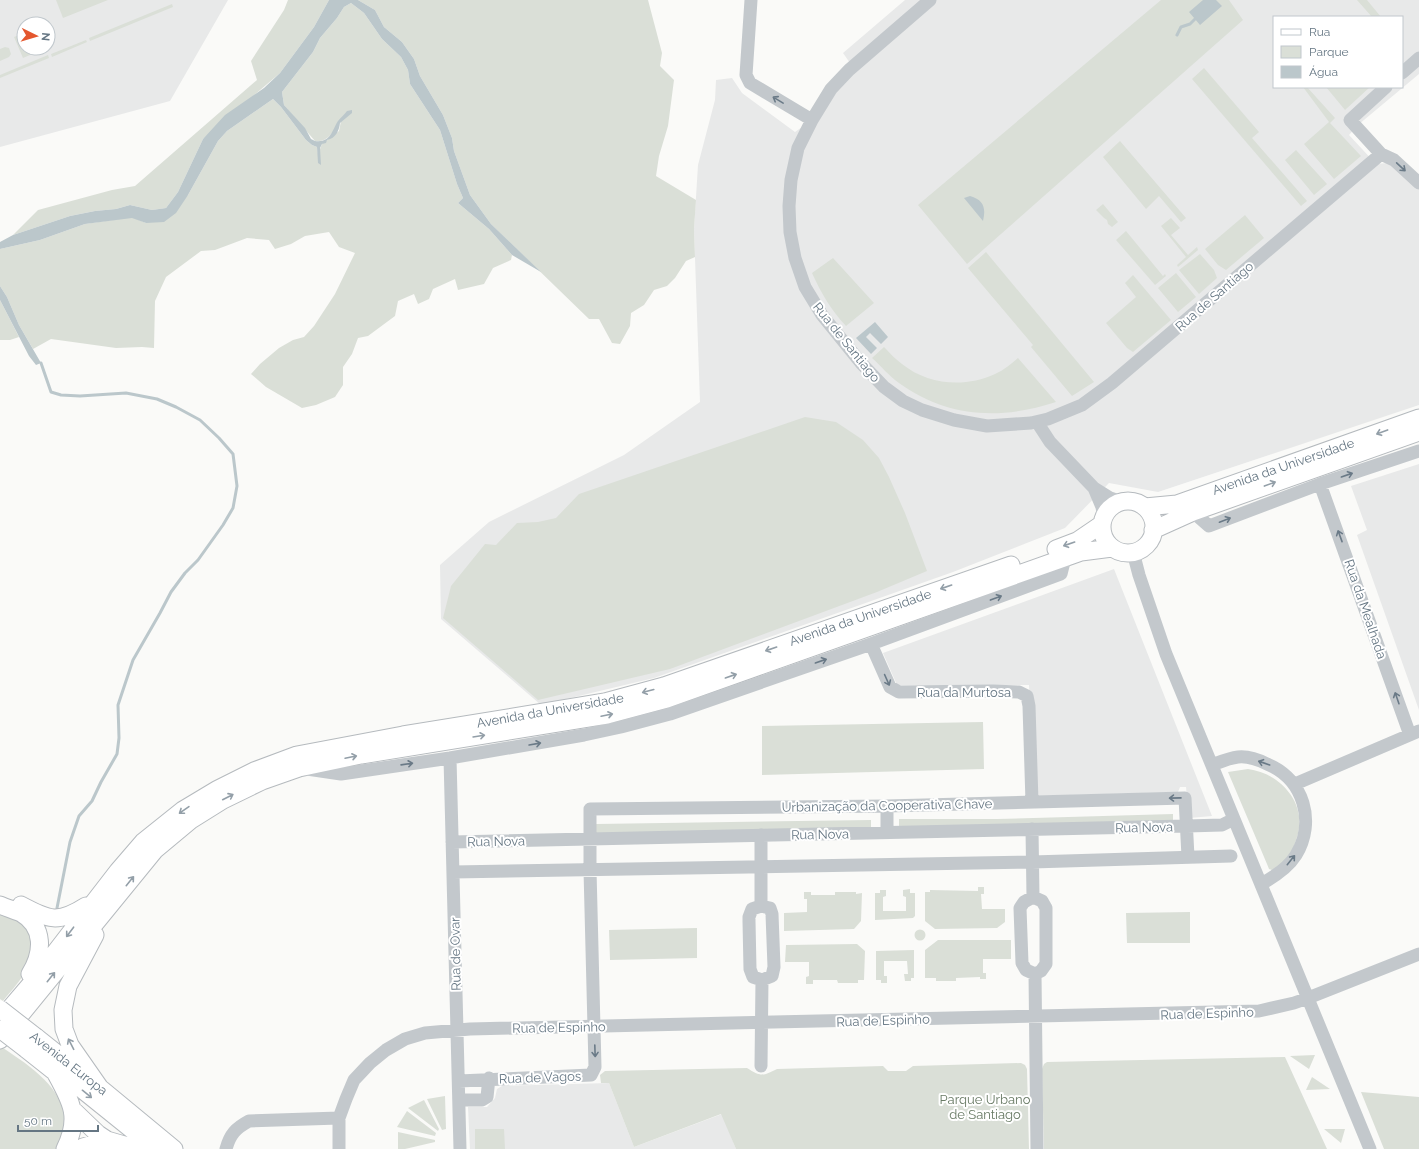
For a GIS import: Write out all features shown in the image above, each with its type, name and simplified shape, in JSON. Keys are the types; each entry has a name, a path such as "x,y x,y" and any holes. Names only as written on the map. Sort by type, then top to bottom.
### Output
{"main road":[{"name":"Avenida da Universidade","path":"1145,507 1177,504 1419,418"},
{"name":"Avenida da Universidade","path":"1154,530 1193,512 1419,432"},
{"path":"1130,501 1145,507 1152,518 1154,530 1147,545 1141,550 1126,553 1112,548 1106,541 1103,533 1103,522 1110,508 1122,502 1130,501"},
{"name":"Avenida da Universidade","path":"100,906 118,871 143,842 183,810 218,788 254,771 297,755 403,735 605,702 664,686 1077,541 1103,522"},
{"name":"Avenida da Universidade","path":"100,906 155,850 191,820 223,800 262,781 299,768 361,755 607,715 667,699 1081,552 1112,548"},
{"path":"0,898 18,903 41,915 51,918 60,918 100,906"},
{"path":"7,1006 30,985 100,906"},
{"path":"0,1040 100,906"},
{"path":"100,906 90,945 68,986 63,1010 64,1029 70,1045 100,1088"},
{"path":"0,1020 7,1006 38,961 40,950 36,928 22,914 5,908"},
{"name":"Avenida Europa","path":"7,1006 31,1043 55,1072 74,1083 156,1149"},
{"name":"Avenida Europa","path":"0,1029 31,1043 100,1088 174,1149"},
{"path":"55,1072 70,1099 73,1110 71,1136 65,1149"},
{"path":"73,1110 98,1134 107,1140 134,1148"},
{"path":"80,1149 107,1140"}],"street":[{"path":"751,0 746,75 750,83 812,120"},
{"name":"Rua de Santiago","path":"930,0 849,70 831,89 812,120 798,148 791,180 789,212 790,232 795,258 805,287 822,314 861,363 884,387 903,401 922,410 954,420 987,426 1018,425 1037,422 1082,405 1112,383 1381,154"},
{"path":"1403,72 1419,58"},
{"path":"1385,88 1350,120 1381,154 1394,160 1419,183"},
{"path":"1037,422 1050,442 1094,488 1110,498 1122,502"},
{"path":"1193,512 1209,526 1320,484 1419,451"},
{"name":"Rua da Mealhada","path":"1320,484 1415,733"},
{"path":"1094,488 1102,507 1103,522"},
{"path":"1133,552 1139,575 1166,654 1370,1149"},
{"name":"Avenida da Universidade","path":"299,768 342,774 450,758 584,735 670,714 871,644 1061,574 1065,558"},
{"name":"Rua da Murtosa","path":"871,644 890,687 899,692 993,691 1019,692 1027,696 1029,706 1032,802"},
{"path":"1295,784 1415,733"},
{"path":"1212,765 1239,757 1261,761 1280,770 1295,784 1301,796 1306,820 1302,845 1295,857 1285,868 1273,878 1261,884"},
{"name":"Rua de Ovar","path":"450,758 460,1149"},
{"name":"Urbanização da Cooperativa Chave","path":"590,840 590,810 887,806 1185,798 1187,826"},
{"path":"887,806 887,833"},
{"name":"Rua Nova","path":"452,842 1187,826 1222,825 1234,820"},
{"name":"Rua Nova","path":"1187,826 1188,857"},
{"path":"1032,829 1033,897"},
{"path":"761,835 762,906"},
{"path":"590,840 594,1026"},
{"path":"453,872 1032,862 1231,856"},
{"path":"1033,897 1042,901 1046,908 1046,964 1041,971 1035,974"},
{"path":"1033,897 1024,902 1020,908 1022,963 1026,970 1035,974"},
{"path":"762,906 770,908 772,914 774,960 772,976 762,980 753,976 750,969 749,917 752,909 762,906"},
{"name":"Rua de Espinho","path":"339,1118 354,1080 370,1063 386,1050 405,1039 425,1033 457,1030 594,1026 762,1024 1259,1011 1308,998 1419,954"},
{"path":"1035,974 1038,1149"},
{"path":"762,980 762,1066"},
{"name":"Rua de Vagos","path":"459,1080 591,1075 595,1067 594,1026"},
{"name":"Rua de Vagos","path":"459,1100 482,1100 487,1097 489,1078"},
{"path":"226,1149 230,1138 238,1127 249,1122 339,1118 339,1149"}],"shaded area":[{"path":"0,0 228,0 170,101 0,147"},
{"path":"905,0 1419,0 1419,74 1403,87 1403,16 1273,16 1273,88 1402,88 1358,125 1349,135 1376,164 1387,163 1397,168 1419,189 1419,405 1158,492 1109,483 1065,528 953,572 654,678 541,705 441,619 440,565 489,522 624,455 700,402 694,229 698,165 715,100 716,80 732,78 742,93 795,132 812,120 850,63 843,53"},
{"path":"1419,464 1419,710 1357,535 1367,530 1351,486"},
{"path":"1114,569 1212,816 1189,818 1186,787 1180,787 1178,792 1033,796 1029,685 897,685 883,653"},
{"path":"609,1083 634,1147 722,1114 736,1149 470,1149 468,1107 487,1107 495,1098 497,1089 502,1086"}],"green space":[{"path":"56,0 108,0 63,18"},
{"path":"288,0 329,0 314,27 280,73 203,139 178,192 166,208 152,210 130,205 116,209 95,211 70,216 13,235 38,210 112,190 135,186 257,80 251,61 284,10"},
{"path":"358,0 648,0 662,53 660,66 674,80 668,126 659,156 656,176 696,200 694,229 695,257 686,261 675,278 667,286 654,290 644,305 631,313 630,326 620,344 612,343 599,319 589,319 491,224 470,195 443,115 420,76 414,59 402,42 384,27 375,10"},
{"path":"1161,0 1229,0 1243,20 967,264 918,205"},
{"path":"1357,0 1367,0 1380,16 1371,16"},
{"path":"351,3 364,13 382,39 401,57 408,70 410,84 440,130 463,198 458,203 489,229 512,255 511,260 493,268 484,284 458,290 455,279 433,289 429,299 418,304 414,294 398,301 395,316 368,336 358,338 352,354 343,367 343,385 335,397 316,405 302,408 266,387 251,374 260,364 279,348 293,340 304,337 314,326 335,294 355,253 339,247 329,232 305,236 291,244 275,249 269,240 247,238 215,250 201,251 166,277 155,301 154,348 116,348 51,339 33,349 19,325 7,297 0,286 0,249 40,240 85,224 132,217 146,223 188,195 218,141 227,131 273,99 281,107 306,140 317,147 318,154 322,144 339,131 341,121 338,122 330,136 323,140 315,141 284,105 282,92 313,52 320,38 344,7"},
{"path":"172,4 173,7 90,41 89,38"},
{"path":"86,40 87,42 56,55 56,52"},
{"path":"5,47 9,48 11,54 9,57 0,61 0,49"},
{"path":"48,56 49,58 0,78 0,75"},
{"path":"1204,68 1259,132 1252,138 1307,201 1301,206 1192,79"},
{"path":"1304,88 1308,88 1335,118 1330,123 1361,156 1334,179 1304,144 1329,122"},
{"path":"1327,88 1369,88 1345,110"},
{"path":"1120,141 1186,218 1181,222 1159,196 1146,209 1103,157"},
{"path":"1296,150 1327,184 1314,195 1285,160"},
{"path":"1103,204 1118,222 1112,227 1096,210"},
{"path":"1245,215 1264,238 1226,270 1218,265 1205,249"},
{"path":"1171,218 1180,228 1171,235 1188,255 1197,247 1198,250 1178,267 1177,265 1186,257 1161,226"},
{"path":"1126,231 1163,276 1165,274 1166,276 1155,285 1116,240"},
{"path":"986,252 1094,382 1072,396 1031,347 1033,345 968,268"},
{"path":"1200,254 1214,270 1217,278 1199,294 1179,270"},
{"path":"833,258 874,303 846,326 827,301 812,273"},
{"path":"1176,273 1196,297 1178,312 1158,288"},
{"path":"1133,275 1171,320 1133,352 1127,348 1106,323 1136,297 1125,283"},
{"path":"0,300 19,337 10,340 0,340"},
{"path":"884,347 897,360 912,371 935,380 959,383 995,374 1018,358 1056,402 1015,412 995,413 955,409 936,403 917,395 899,383 872,358"},
{"path":"805,417 836,422 863,440 879,458 905,513 927,571 877,592 670,669 538,700 443,618 451,586 485,544 496,545 517,523 538,522 556,518 579,494"},
{"path":"983,722 984,769 762,775 762,726"},
{"path":"1248,769 1260,772 1280,783 1289,792 1295,802 1298,813 1299,824 1297,837 1292,850 1282,863 1272,870 1269,869 1228,772"},
{"path":"1173,814 1173,822 899,829 899,819 997,819"},
{"path":"871,820 871,829 596,834 596,824"},
{"path":"978,887 984,887 984,894 981,894 982,909 1005,909 1005,922 997,928 935,929 925,921 925,892 930,892 930,890 978,891"},
{"path":"910,889 910,893 915,893 915,916 913,918 875,920 875,893 880,893 880,890 886,890 886,896 883,897 883,911 906,911 906,897 903,896 903,890"},
{"path":"804,892 811,892 811,895 835,895 835,892 856,892 856,894 862,893 861,921 854,929 784,931 784,913 807,912 807,899 804,899"},
{"path":"1190,912 1190,943 1127,943 1126,913"},
{"path":"0,915 15,919 25,926 31,945 31,961 27,970 3,1001 0,999"},
{"path":"697,928 697,958 610,960 609,930"},
{"path":"920,929 924,931 926,935 924,939 920,941 916,939 914,935 916,931"},
{"path":"938,940 1011,940 1011,959 983,959 983,973 986,973 986,979 980,979 980,977 956,978 956,981 936,981 936,978 925,978 925,950"},
{"path":"857,944 865,951 864,980 858,980 858,983 838,983 837,980 813,980 813,984 806,984 806,977 809,976 809,962 785,962 786,945"},
{"path":"914,950 914,978 911,978 911,981 905,981 904,974 908,974 907,961 884,961 884,976 887,976 887,983 881,983 881,980 876,980 876,951"},
{"path":"0,1046 20,1059 40,1075 56,1093 64,1115 63,1132 59,1149 0,1149"},
{"path":"1315,1055 1309,1069 1290,1056"},
{"name":"Parque Urbano de Santiago","path":"1285,1057 1327,1149 1044,1149 1042,1069 1044,1064 1047,1062"},
{"name":"Parque Urbano de Santiago","path":"1021,1063 1025,1065 1027,1069 1029,1149 736,1149 721,1114 634,1147 609,1083 601,1083 600,1075 605,1071 747,1068 759,1074 765,1074 777,1069 883,1066 888,1071 906,1071 913,1066"},
{"path":"1312,1077 1330,1089 1306,1090"},
{"path":"1361,1092 1419,1097 1419,1149 1384,1149"},
{"path":"445,1096 446,1129 442,1130 427,1099"},
{"path":"424,1100 439,1129 438,1131 408,1108"},
{"path":"407,1111 436,1133 435,1136 397,1127"},
{"path":"475,1129 504,1129 505,1149 475,1149"},
{"path":"1324,1129 1345,1129 1341,1143"},
{"path":"398,1132 435,1140 435,1142 405,1149 398,1149"}],"water":[{"path":"329,0 358,0 375,10 384,27 402,42 414,59 420,76 443,115 470,195 491,224 541,272 512,255 489,229 458,203 463,198 440,130 410,84 408,70 401,57 382,39 364,13 351,3 344,7 320,38 313,52 282,92 284,105 305,128 311,139 315,141 328,138 339,120 347,111 352,110 352,113 340,123 339,129 335,136 327,140 326,143 322,144 320,148 321,165 318,163 317,147 306,140 281,107 273,99 227,131 218,141 188,195 176,213 164,222 146,223 132,218 85,224 40,240 0,249 0,242 13,235 70,216 116,209 130,205 152,210 166,208 178,192 203,139 225,115 264,88 280,73 314,27"},
{"path":"1203,0 1216,0 1222,6 1200,25 1189,12"},
{"path":"970,196 981,202 983,205 983,221 964,198"},
{"path":"0,286 7,297 19,325 41,363 36,365 29,356 0,300"},
{"path":"875,322 888,337 881,344 870,333 866,337 877,348 871,354 856,338"}],"waterway":[{"path":"1177,35 1181,27 1190,24 1195,19"},
{"path":"41,363 51,392 61,395 80,396 126,393 157,399 200,420 233,454 237,486 233,508 223,525 198,560 185,573 171,592 133,660 118,705 119,738 117,754 92,801 79,816 70,842 57,908"}]}
